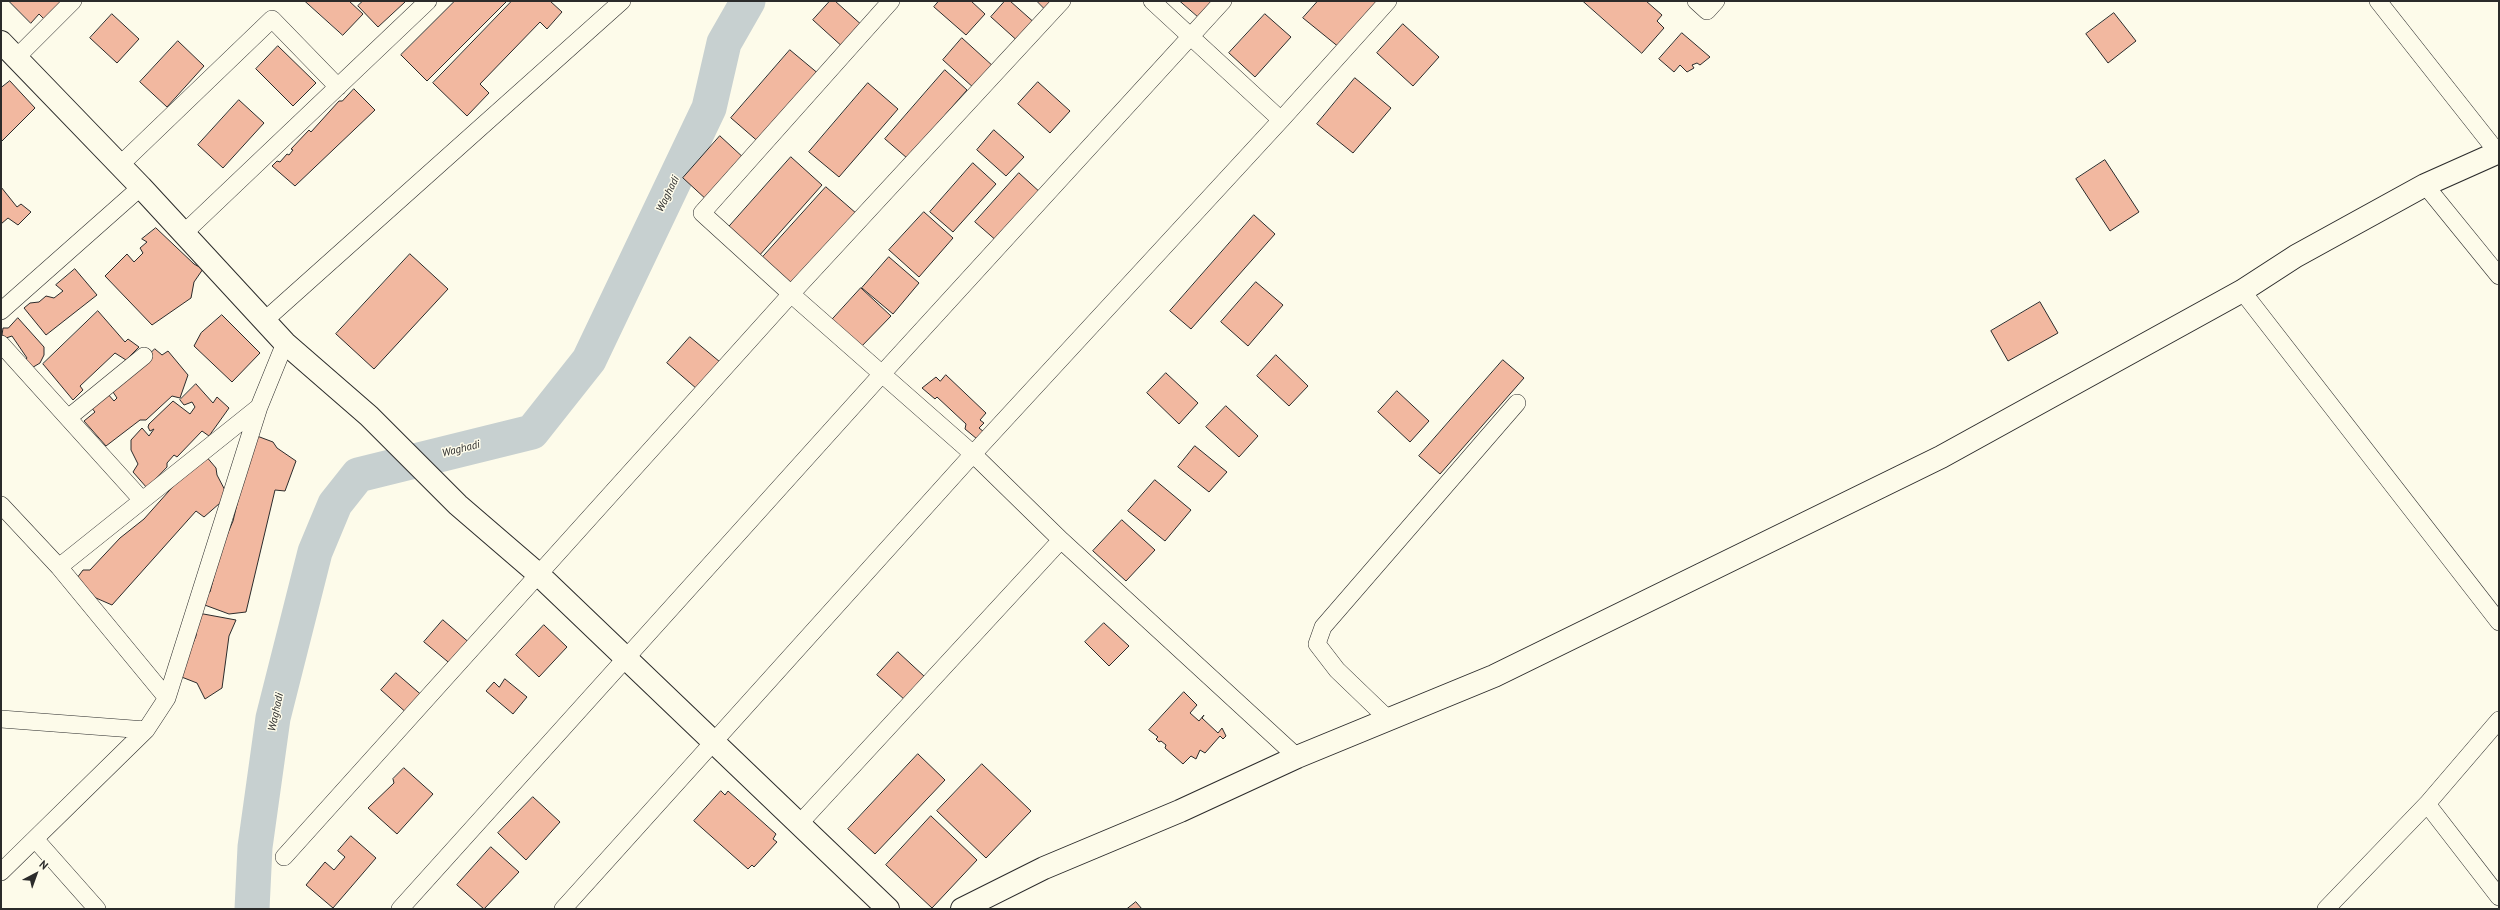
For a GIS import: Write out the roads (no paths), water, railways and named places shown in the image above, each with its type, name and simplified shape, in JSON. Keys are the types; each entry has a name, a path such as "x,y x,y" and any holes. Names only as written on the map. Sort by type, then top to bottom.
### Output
{"street":[{"path":"16,58 73,1"},
{"path":"184,233 428,1"},
{"path":"264,321 622,1"},
{"path":"891,1 702,214 881,375 973,454 1061,540 1297,757"},
{"path":"284,857 537,573 791,294 1062,1"},
{"path":"1152,1 1281,120"},
{"path":"400,909 628,658 881,375 1223,1"},
{"path":"563,909 973,454 1281,120 1388,1"},
{"path":"1696,1 1707,10 1716,1"},
{"path":"962,909 1044,868 1180,811 1297,757 1494,676 1941,457 2242,291 2296,256 2425,185 2498,153 2378,1"},
{"path":"120,165 272,19 338,87"},
{"path":"1,42 141,187 285,343 368,416 458,505 537,573 628,658 888,909"},
{"path":"2425,185 2499,276"},
{"path":"1,312 141,187"},
{"path":"2242,291 2499,622"},
{"path":"1,872 146,730 167,698 259,407 285,343"},
{"path":"1,344 142,500"},
{"path":"68,418 144,356"},
{"path":"1389,720 1337,670 1317,644 1323,627 1517,403"},
{"path":"59,567 259,407"},
{"path":"2,508 59,567 167,698"},
{"path":"800,823 1061,540"},
{"path":"1,719 146,730"},
{"path":"2326,909 2427,804 2499,720"},
{"path":"2427,804 2499,897"},
{"path":"35,839 97,909"}],"waterway":[{"name":"Waghadi","path":"252,909 255,847 273,718 315,552 335,504 358,475 532,432 589,360 709,108 724,43 748,1"}]}
